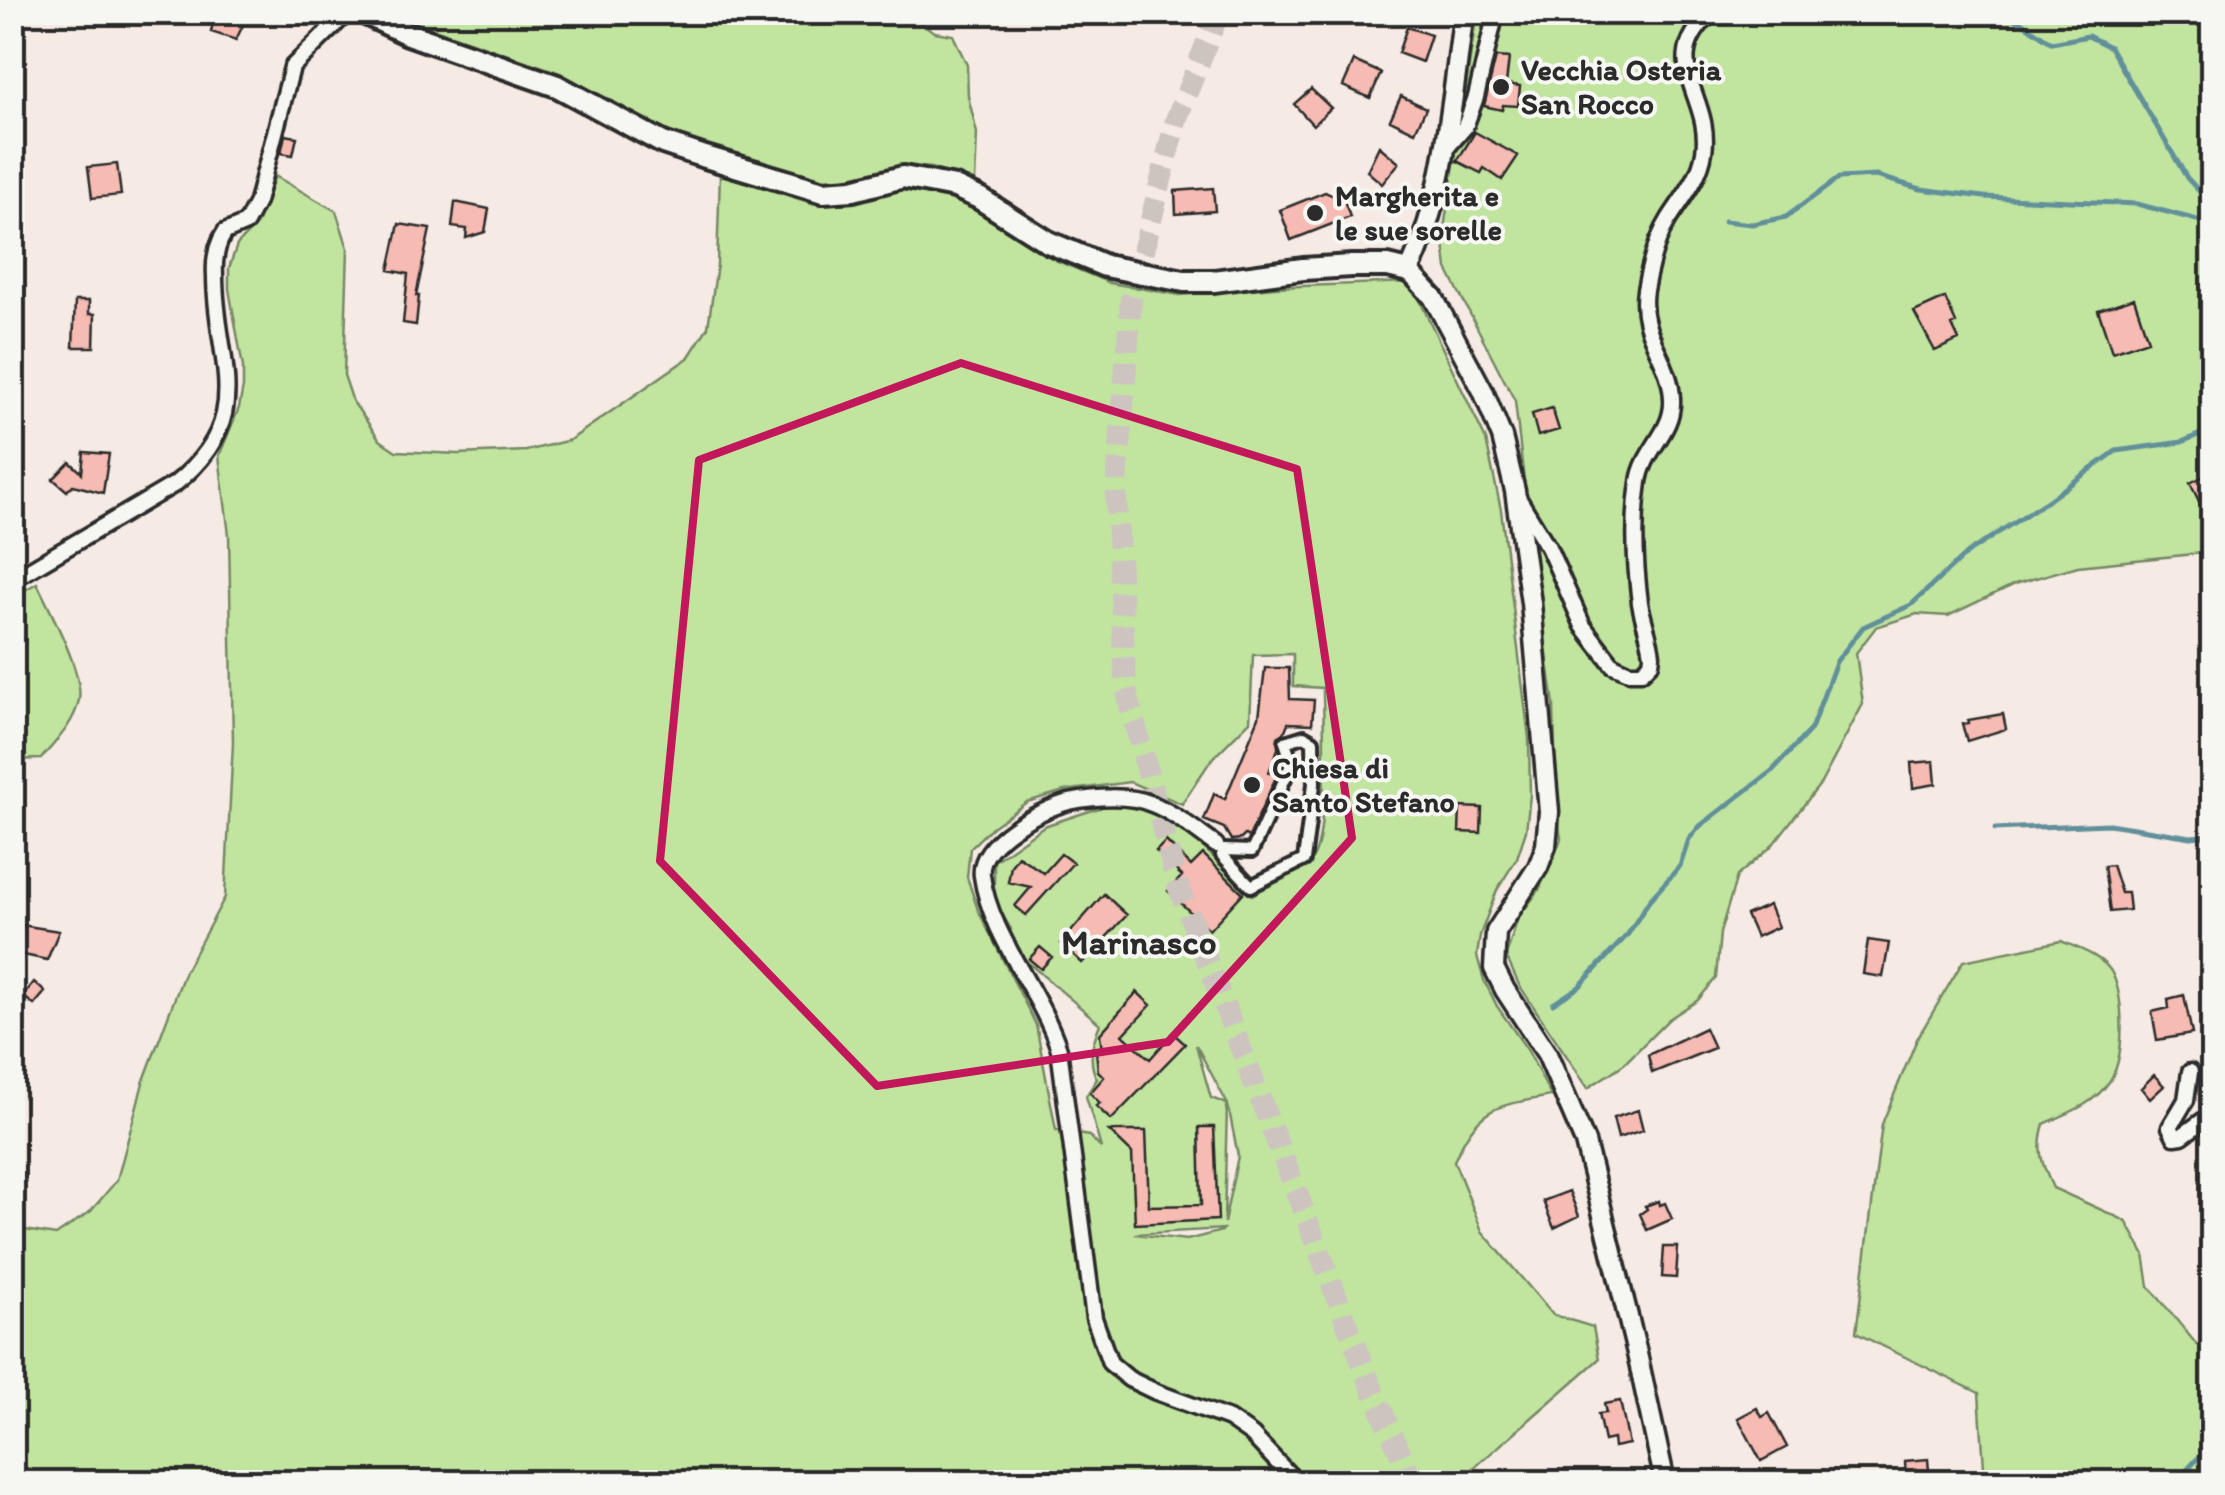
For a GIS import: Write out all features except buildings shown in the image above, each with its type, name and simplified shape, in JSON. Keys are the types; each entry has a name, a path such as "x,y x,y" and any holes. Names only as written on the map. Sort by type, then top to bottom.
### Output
{"main road":[{"path":"362,12 408,34 558,86 663,143 822,192 853,190 902,177 955,188 979,198 1048,242 1105,266 1184,281 1352,266 1409,270"}],"street":[{"path":"12,580 176,484 196,467 221,428 228,385 215,297 217,250 225,232 246,223 257,202 292,67 348,12"},
{"path":"1464,12 1444,152 1424,234 1409,270 1433,297 1483,390 1502,437 1531,603 1549,812 1542,856 1496,932 1493,960 1504,990 1557,1073 1585,1142 1664,1482"},
{"path":"1444,152 1465,127 1496,12"},
{"path":"1514,491 1548,547 1590,635 1612,665 1642,672 1651,664 1652,655 1640,604 1636,531 1639,478 1645,458 1665,430 1672,401 1668,376 1648,337 1644,292 1661,235 1692,185 1704,152 1701,119 1685,60 1686,48 1698,26 1713,12"},
{"path":"1219,850 1252,852 1292,764 1285,742 1304,736 1313,740 1314,784 1304,860 1251,886 1219,850 1152,803 1128,798 1068,802 1040,814 1004,835 986,854 981,871 994,916 1049,1018 1059,1049 1094,1318 1110,1363 1156,1392 1229,1419 1252,1435 1296,1482"},
{"path":"2190,1072 2188,1091 2171,1133 2182,1136 2212,1114"}],"highlighted area":[{"path":"961,363 1297,469 1352,838 1168,1042 877,1086 660,861 699,460"}],"green space":[{"path":"395,13 905,13 935,32 953,35 967,65 968,96 977,133 975,182 931,168 906,165 836,180 818,180 683,138 560,73"},
{"path":"1477,13 2212,13 2212,71 2200,92 2203,104 2212,114 2212,552 2078,566 2015,584 1948,616 1917,614 1876,627 1856,653 1863,704 1821,783 1771,847 1737,876 1720,933 1716,978 1698,1000 1669,1019 1624,1064 1588,1088 1519,985 1506,956 1518,918 1539,890 1561,839 1556,803 1554,704 1515,401 1447,269 1443,235"},
{"path":"720,174 815,204 853,203 900,190 928,192 966,203 1055,260 1110,283 1180,295 1411,282 1486,440 1501,510 1529,738 1530,795 1526,831 1517,858 1497,890 1480,935 1477,956 1497,1006 1528,1051 1551,1096 1490,1112 1472,1129 1454,1161 1482,1231 1553,1315 1593,1327 1599,1359 1458,1482 13,1482 12,1228 56,1235 91,1211 117,1180 143,1083 185,971 225,897 233,743 229,535 219,456 239,408 243,387 229,268 237,245 257,224 275,176 336,211 348,248 344,375 353,402 380,440 396,451 526,451 570,440 688,358 708,327 717,265","holes":["1293,654 1293,686 1323,688 1321,828 1317,847 1307,864 1252,895 1155,800 1108,805 1044,826 994,861 994,901 1011,929 1005,943 1100,1024 1092,1058 1097,1079 1086,1096 1101,1148 1089,1136 1056,1130 1036,1025 978,910 967,877 970,848 1027,802 1064,791 1130,782 1182,804 1211,760 1250,721 1253,655","1196,1045 1227,1104 1211,1098","1227,1106 1238,1156 1224,1223","1223,1229 1187,1240 1135,1234"]},
{"path":"37,583 71,658 79,700 69,724 41,759 13,760 13,597"},
{"path":"2061,941 2098,958 2113,975 2121,1014 2121,1044 2115,1072 2103,1090 2080,1107 2044,1124 2040,1141 2043,1164 2053,1188 2126,1221 2144,1254 2149,1286 2197,1345 2212,1343 2212,1482 1985,1482 1979,1393 1856,1333 1882,1124 1917,1039 1963,961"}],"waterway":[{"path":"1997,12 2021,22 2052,43 2088,36 2110,47 2187,178 2212,205"},
{"path":"1724,221 1752,224 1786,217 1839,178 1876,176 1921,189 1984,197 2137,204 2212,224"},
{"path":"1553,1004 1579,987 1628,934 1649,901 1680,866 1689,839 1700,826 1772,771 1811,729 1836,662 1863,627 1911,605 1967,553 2116,451 2182,442 2212,429"},
{"path":"1995,829 2109,824 2191,837 2212,835"},
{"path":"2176,1482 2212,1449"},
{"path":"1978,1476 2032,1482"}],"tunnel":[{"path":"1219,12 1176,120 1131,300 1116,498 1126,690 1177,883 1374,1393 1413,1482"}],"place":[{"name":"Vecchia Osteria San Rocco","path":"1501,87"},
{"name":"Margherita e le sue sorelle","path":"1315,213"},
{"name":"Chiesa di Santo Stefano","path":"1252,785"}],"district":[{"name":"Marinasco","path":"1139,942"}]}
